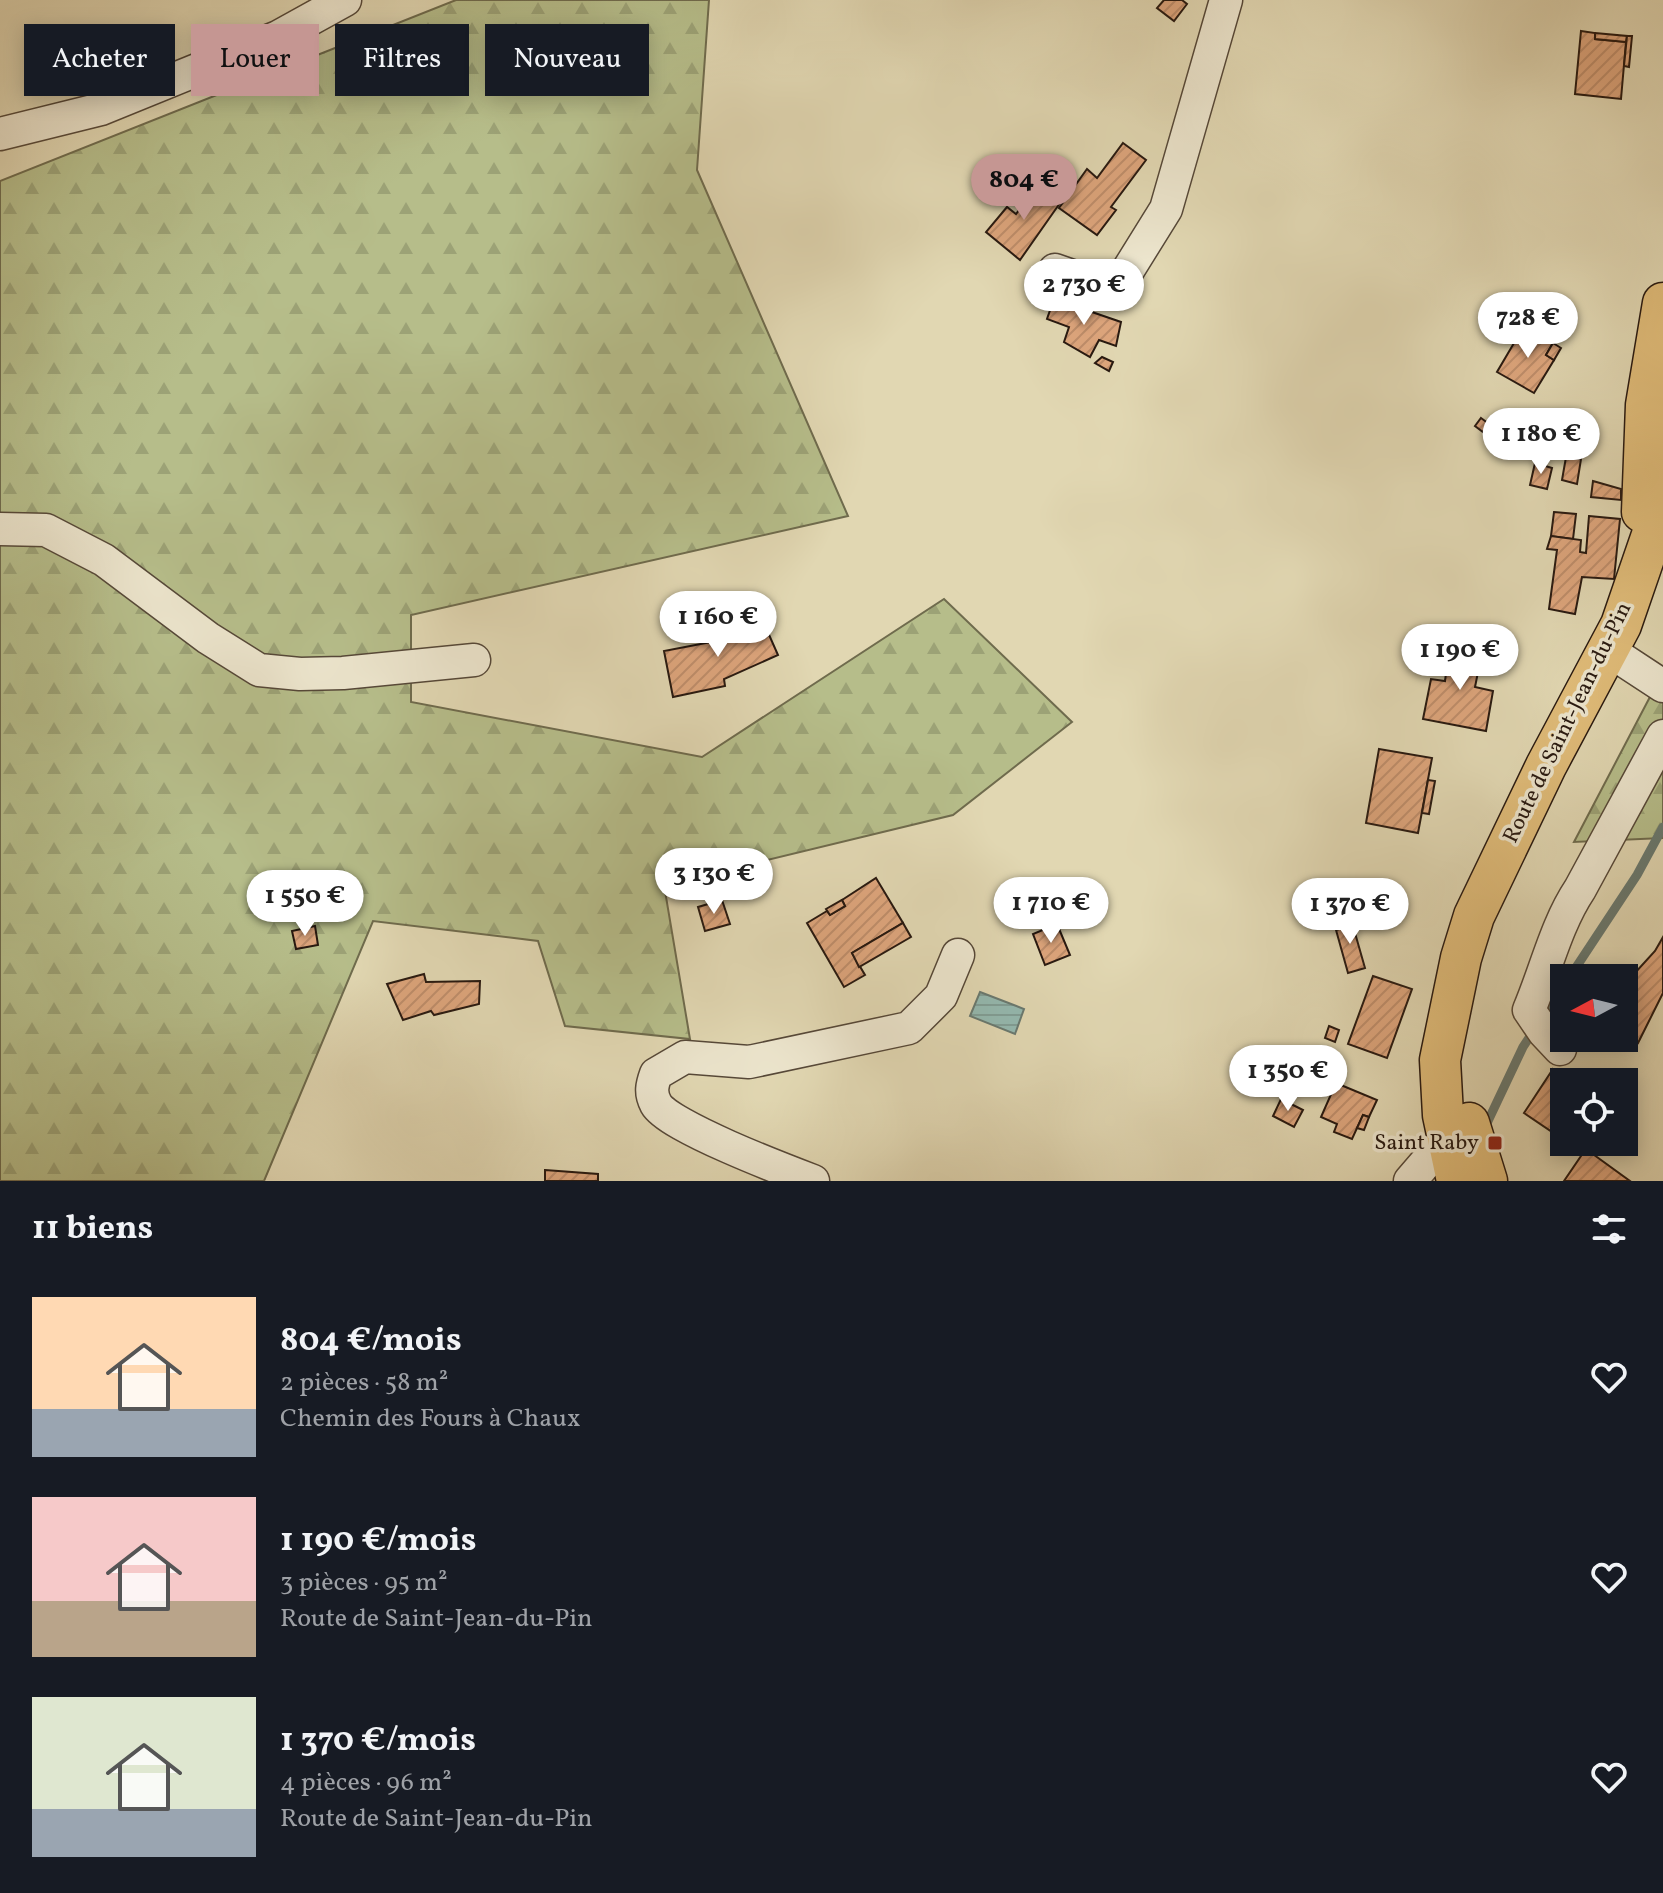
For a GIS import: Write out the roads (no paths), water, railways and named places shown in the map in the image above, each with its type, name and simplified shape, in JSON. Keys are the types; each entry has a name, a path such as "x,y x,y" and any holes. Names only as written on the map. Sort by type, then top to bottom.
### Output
{"main road":[{"name":"Route de Saint-Jean-du-Pin","path":"1641,564 1646,405 1663,303"},
{"name":"Route de Saint-Jean-du-Pin","path":"1457,1181 1447,1138 1440,1060 1461,958 1474,916 1546,766 1621,625 1653,532 1663,479"},
{"name":"Route de Saint-Jean-du-Pin","path":"1487,1181 1466,1113 1463,1058 1470,993 1491,882"}],"street":[{"path":"0,134 101,109 278,37 345,0"},
{"path":"1055,270 1115,291 1166,209 1226,0"},
{"path":"0,529 46,530 104,560 208,638 259,670 300,674 343,673 474,660"},
{"path":"1608,650 1663,686"},
{"path":"1544,1031 1550,959 1564,913 1663,736"},
{"path":"813,1181 694,1131 657,1107 651,1090 656,1074 685,1057 749,1062 909,1028 941,996 958,955"},
{"path":"1410,1181 1447,1138"}],"water":[{"path":"980,992 1024,1009 1015,1034 970,1016"}],"waterway":[{"path":"1578,964 1637,875 1663,827"},
{"path":"1488,1121 1523,1047 1550,1006"}],"place":[{"name":"Saint Raby","path":"1495,1143"}]}
